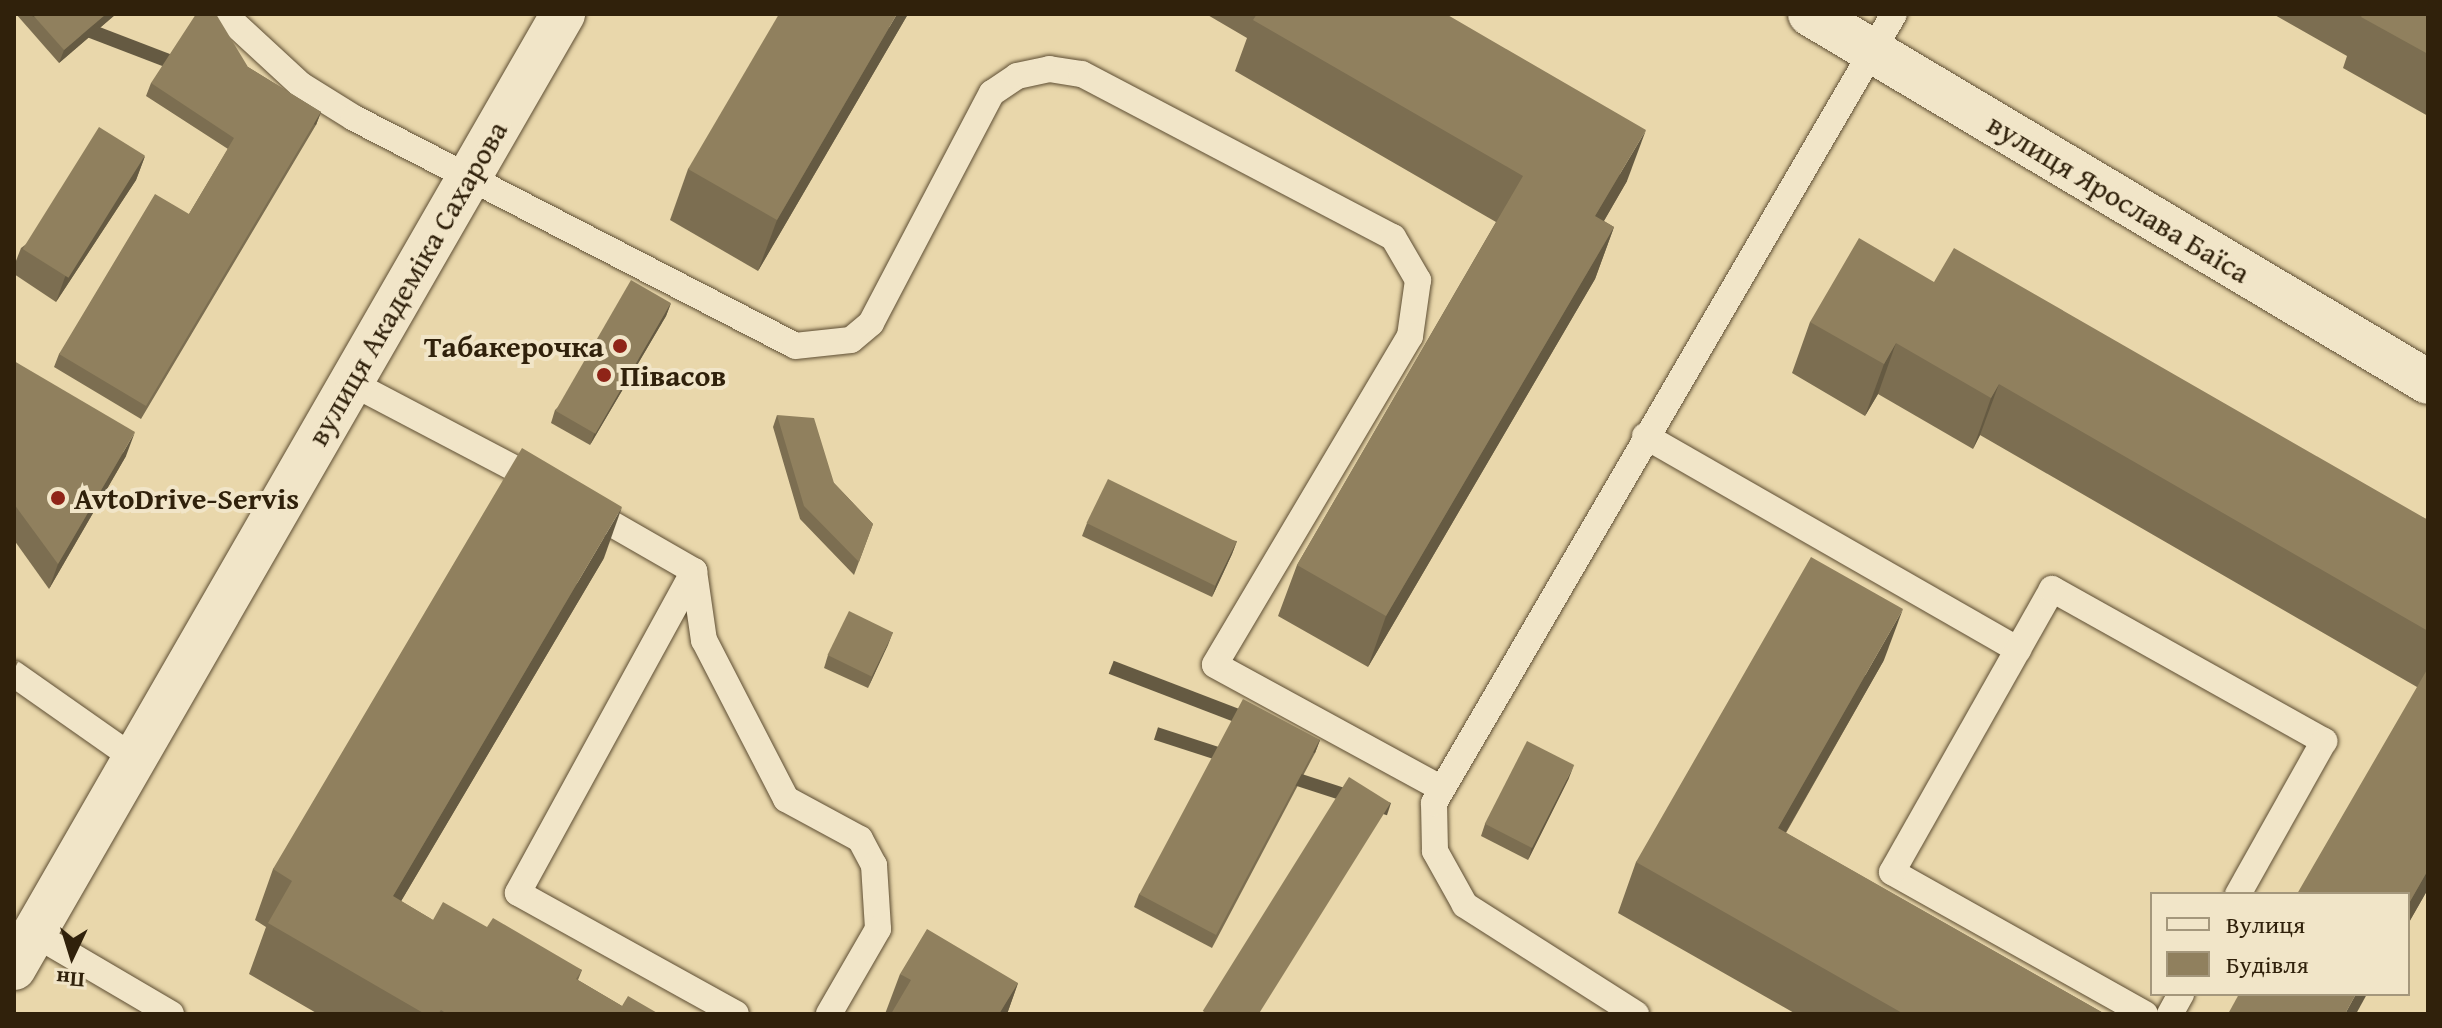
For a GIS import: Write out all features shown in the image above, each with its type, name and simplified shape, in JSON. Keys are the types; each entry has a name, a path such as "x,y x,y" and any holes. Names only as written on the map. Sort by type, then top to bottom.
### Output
{"street":[{"name":"вулиця Академіка Сахарова","path":"24,951 563,14"},
{"name":"вулиця Ярослава Баїса","path":"1810,14 1885,33 2428,382"}],"lane":[{"path":"224,14 301,85 467,178 776,338 822,348 851,340 871,323 992,93 1017,76 1049,69 1082,74 1393,237 1418,280 1410,336 1215,665 1439,787"},
{"path":"1637,1010 1465,905 1435,851 1431,822 1439,787 1885,33"},
{"path":"350,382 459,435 694,571"},
{"path":"1645,436 2018,650"},
{"path":"694,571 518,893 736,1014"},
{"path":"694,571 704,640 786,799 860,839 874,865 878,929 829,1014"},
{"path":"2145,1014 1892,872 2052,589 2324,741 2239,892"},
{"path":"14,674 135,759"},
{"path":"24,951 171,1014"},
{"path":"2170,1014 2180,996"}],"building":[{"path":"32,14 106,14 64,50"},
{"path":"196,14 216,14 248,67 321,112 146,406 59,354 155,194 189,214 234,138 151,83"},
{"path":"779,14 897,14 777,220 688,169"},
{"path":"1257,14 1446,14 1646,130 1595,216 1614,227 1386,616 1297,565 1523,176 1253,20"},
{"path":"2363,14 2428,14 2428,54 2361,17"},
{"path":"99,127 145,156 68,278 23,249"},
{"path":"1859,238 1934,282 1954,248 2428,520 2428,631 1999,384 1991,398 1896,343 1884,364 1810,322"},
{"path":"631,280 671,303 595,434 556,411"},
{"name":"AvtoDrive-Servis","path":"14,361 135,432 58,564 14,504"},
{"path":"777,415 814,418 834,483 873,524 859,562 804,506"},
{"path":"522,448 622,507 393,896 433,920 443,902 487,927 493,918 582,970 576,979 622,1006 628,996 659,1014 447,1014 441,1010 438,1014 425,1014 268,923 292,881 273,869"},
{"path":"1108,479 1237,542 1215,586 1087,523"},
{"path":"1811,557 1903,609 1778,828 2105,1014 1904,1014 1636,862"},
{"path":"849,611 893,632 872,677 828,655"},
{"path":"2428,668 2428,870 2410,902 2410,892 2298,892"},
{"path":"1243,699 1320,740 1216,935 1139,894"},
{"path":"1527,741 1574,765 1532,848 1485,824"},
{"path":"1349,777 1391,803 1259,1014 1207,1014 1203,1011"},
{"path":"927,929 1018,983 999,1014 891,1014 911,980 900,974"},
{"path":"2238,996 2355,996 2345,1014 2228,1014"}],"place":[{"name":"Табакерочка","path":"620,346"},
{"name":"Півасов","path":"604,375"},
{"name":"AvtoDrive-Servis","path":"58,498"}]}
